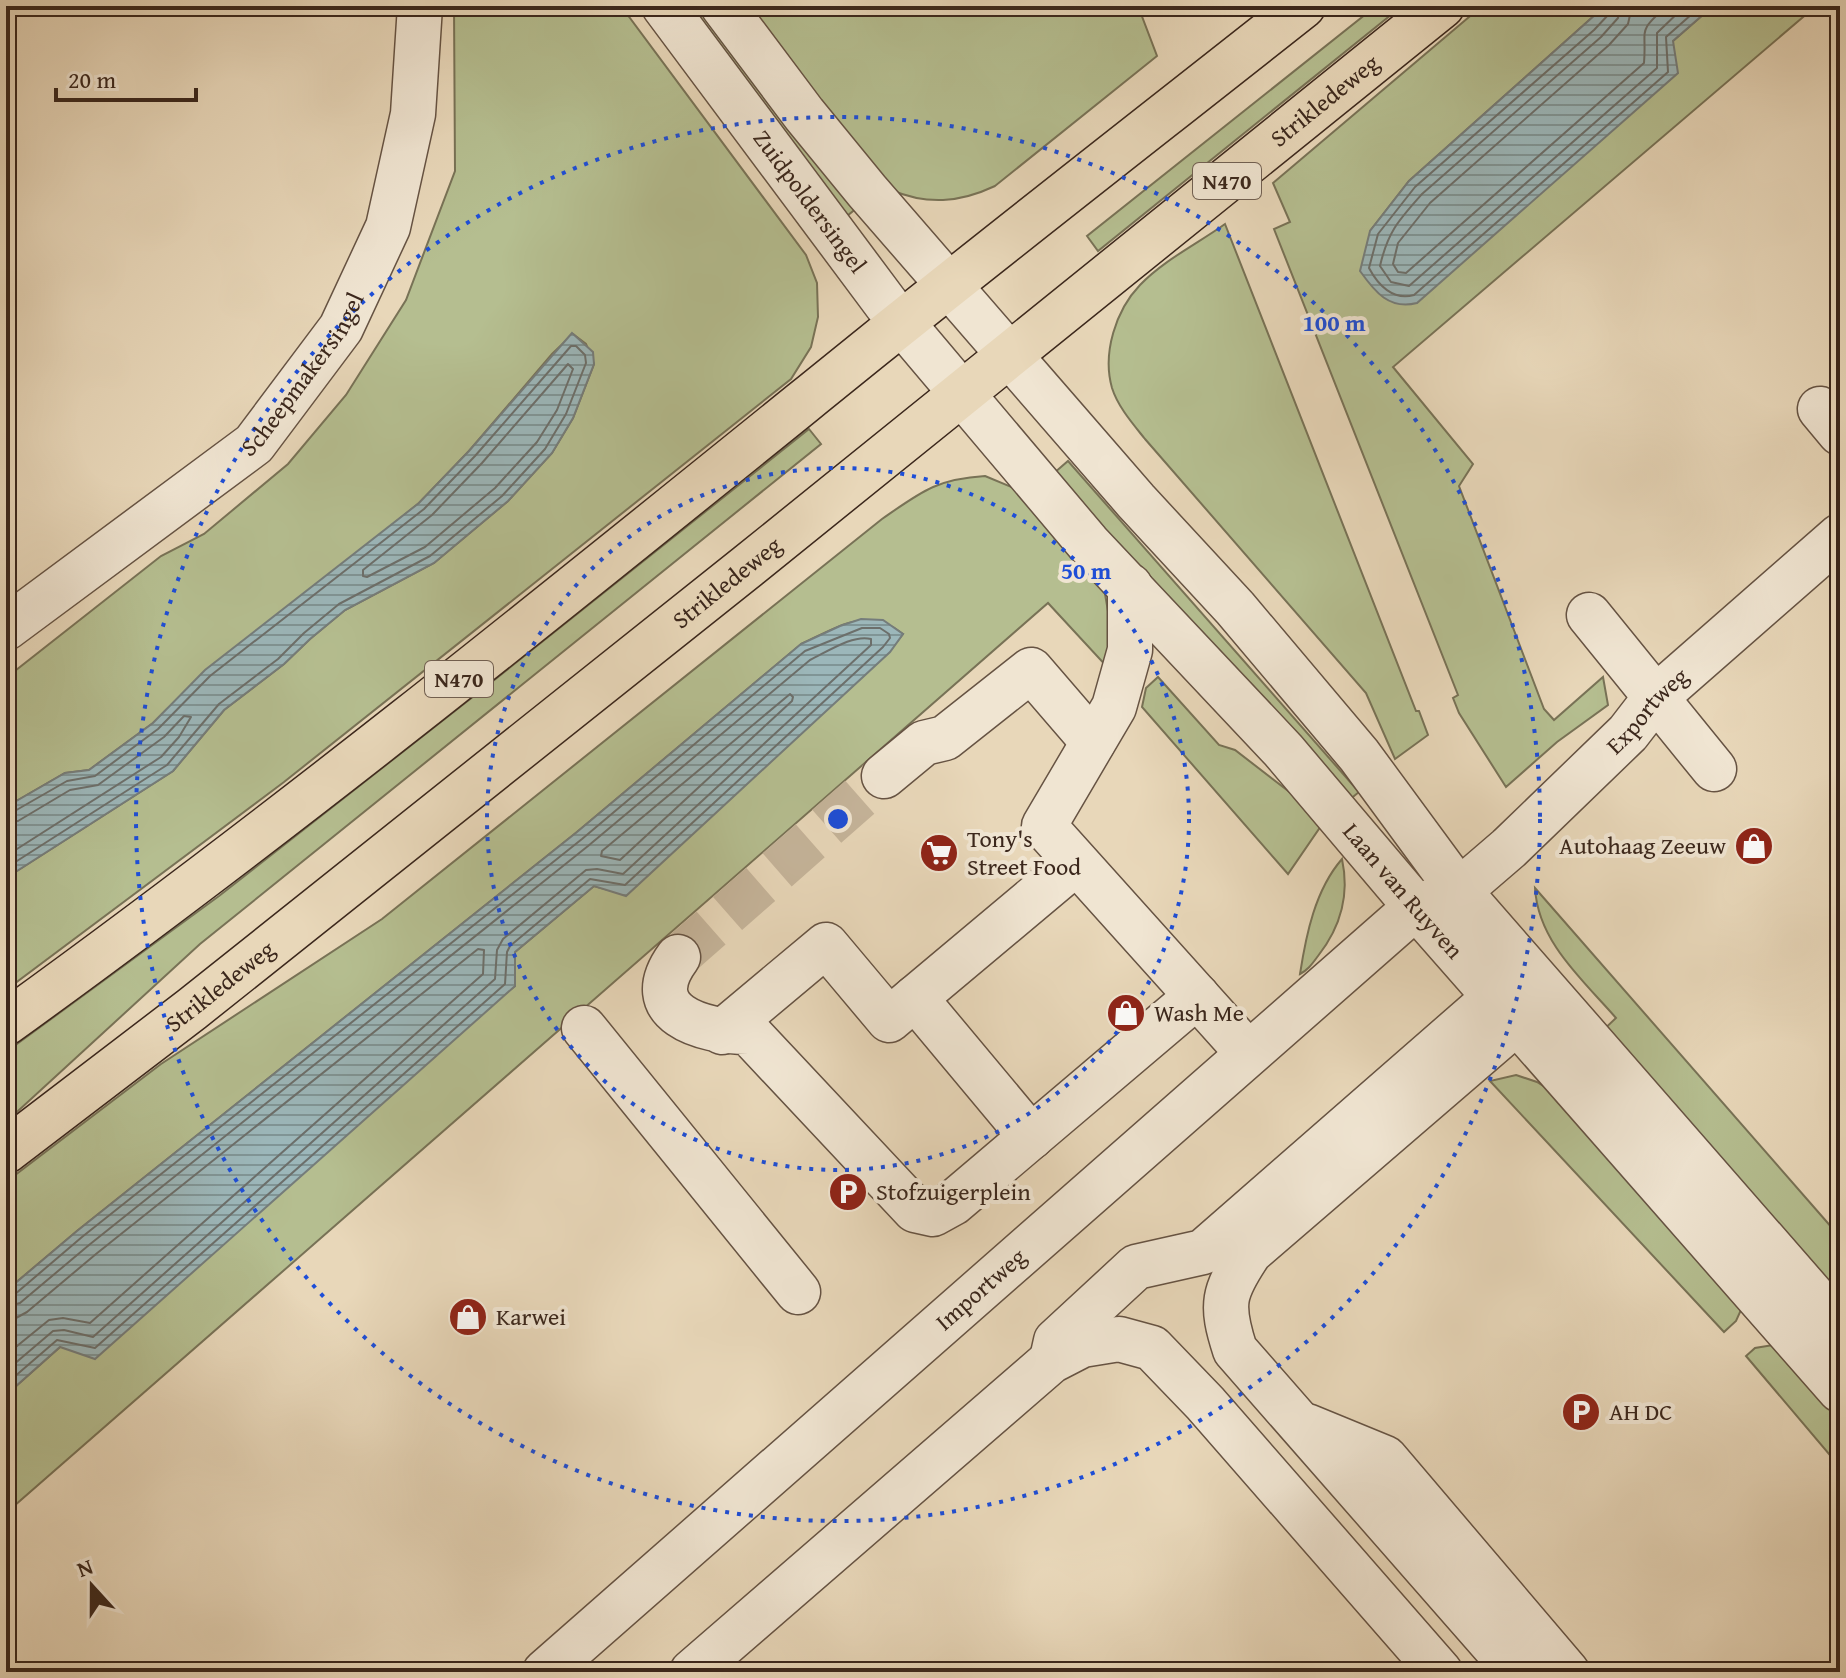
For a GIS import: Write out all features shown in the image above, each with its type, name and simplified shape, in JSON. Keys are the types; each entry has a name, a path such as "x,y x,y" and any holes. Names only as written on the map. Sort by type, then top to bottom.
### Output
{"main road":[{"name":"N470","path":"6,1023 252,841 504,644 902,322 1303,6"},
{"name":"Strikledeweg","path":"6,1151 204,999 1442,6"}],"street":[{"name":"Scheepmakersingel","path":"6,628 254,444 341,328 388,227 413,114 420,6"},
{"name":"Zuidpoldersingel","path":"664,6 902,322 961,394"},
{"name":"Zuidpoldersingel","path":"723,6 804,114 867,191 1010,355"},
{"name":"Laan van Ruyven","path":"1010,355 1136,501 1235,608 1359,755 1459,891 1840,1327"},
{"name":"Laan van Ruyven","path":"961,394 1088,543 1283,750 1416,907 1840,1390"},
{"name":"Exportweg","path":"1459,891 1509,848 1628,733 1655,698 1840,536"},
{"path":"1130,586 1130,650 1114,707 1044,826 1248,1053"},
{"path":"1589,615 1714,769"},
{"path":"884,776 924,743 945,738 1031,670 1093,742"},
{"path":"722,1032 826,945 889,1020 1076,863"},
{"path":"1416,907 1459,891"},
{"name":"Importweg","path":"545,1672 1416,907"},
{"path":"678,957 667,972 664,983 665,996 673,1011 696,1024 722,1032 748,1032 915,1210 933,1214 953,1203 1197,996"},
{"path":"915,998 1031,1137"},
{"path":"1051,1361 1056,1341 1136,1267 1203,1252 1506,1010"},
{"path":"1506,1010 1250,1252 1231,1279 1224,1316 1235,1350 1517,1672"},
{"path":"584,1028 798,1292"},
{"path":"692,1672 1051,1361 1082,1345 1119,1339 1152,1348 1205,1403 1440,1672"},
{"path":"1299,1423 1385,1458 1567,1672"}],"green space":[{"path":"454,6 621,6 806,255 817,283 818,317 811,347 791,379 284,782 6,990 6,878 173,771 224,710 284,664 345,610 434,563 508,501 552,453 573,418 594,364 586,344 573,334 419,503 153,723 89,770 65,773 6,807 6,678 161,556 204,534 288,464 346,395 406,300 455,171"},
{"path":"681,6 707,6 858,207 842,220"},
{"path":"740,6 1138,6 1157,56 995,186 956,199 930,200 891,190"},
{"path":"1376,6 1402,6 1098,251 1087,236"},
{"path":"1482,6 1605,6 1409,181 1370,231 1673,41 1713,6 1816,6 1393,367 1473,464 1459,486 1544,709 1554,720 1603,677 1608,705 1557,742 1506,787 1459,713 1453,698 1458,695 1274,229 1290,222 1273,183"},
{"path":"1225,224 1428,735 1395,759 1366,693 1145,439 1122,409 1112,388 1110,347 1118,319 1131,295 1159,268"},
{"path":"809,429 821,444 200,944 6,1122 6,1052 219,896"},
{"path":"1068,461 1359,792 1343,805 1054,473"},
{"path":"985,476 1021,491 1104,588 1109,617 1109,669 1048,603 6,1513 6,1395 60,1347 515,986 515,952 594,886 626,895 889,652 903,634 890,625 865,620 839,626 801,644 577,832 6,1291 6,1182 161,1064 382,919 882,519 930,488 954,480"},
{"path":"1158,677 1219,745 1235,750 1313,810 1323,823 1288,874 1142,707 1146,688"},
{"path":"1342,859 1344,899 1337,923 1326,945 1308,969 1300,974 1318,899"},
{"path":"1535,888 1840,1237 1840,1310 1598,1035 1616,1018 1553,943 1538,908"},
{"path":"1516,1075 1537,1082 1581,1110 1741,1310 1736,1321 1724,1332 1490,1081"},
{"path":"1779,1344 1840,1406 1840,1467 1746,1356 1755,1348"}],"water":[{"path":"1605,6 1713,6 1673,41 1678,73 1417,303 1398,304 1384,298 1360,271 1370,231 1409,181"},
{"path":"572,333 593,352 594,364 573,418 552,453 508,501 434,563 345,610 284,664 224,710 173,771 6,878 6,807 65,773 89,770 153,723 205,670 419,503"},
{"path":"861,619 883,620 903,634 890,652 626,896 594,886 515,952 515,986 95,1359 60,1347 6,1395 6,1291 577,832 801,644"}],"tunnel":[{"path":"678,957 884,776"}],"place":[{"name":"Autohaag Zeeuw","path":"1754,846"},
{"name":"Tony's Street Food","path":"939,853"},
{"name":"Wash Me","path":"1126,1013"},
{"name":"Stofzuigerplein","path":"848,1192"},
{"name":"Karwei","path":"468,1317"},
{"name":"AH DC","path":"1581,1412"}]}
